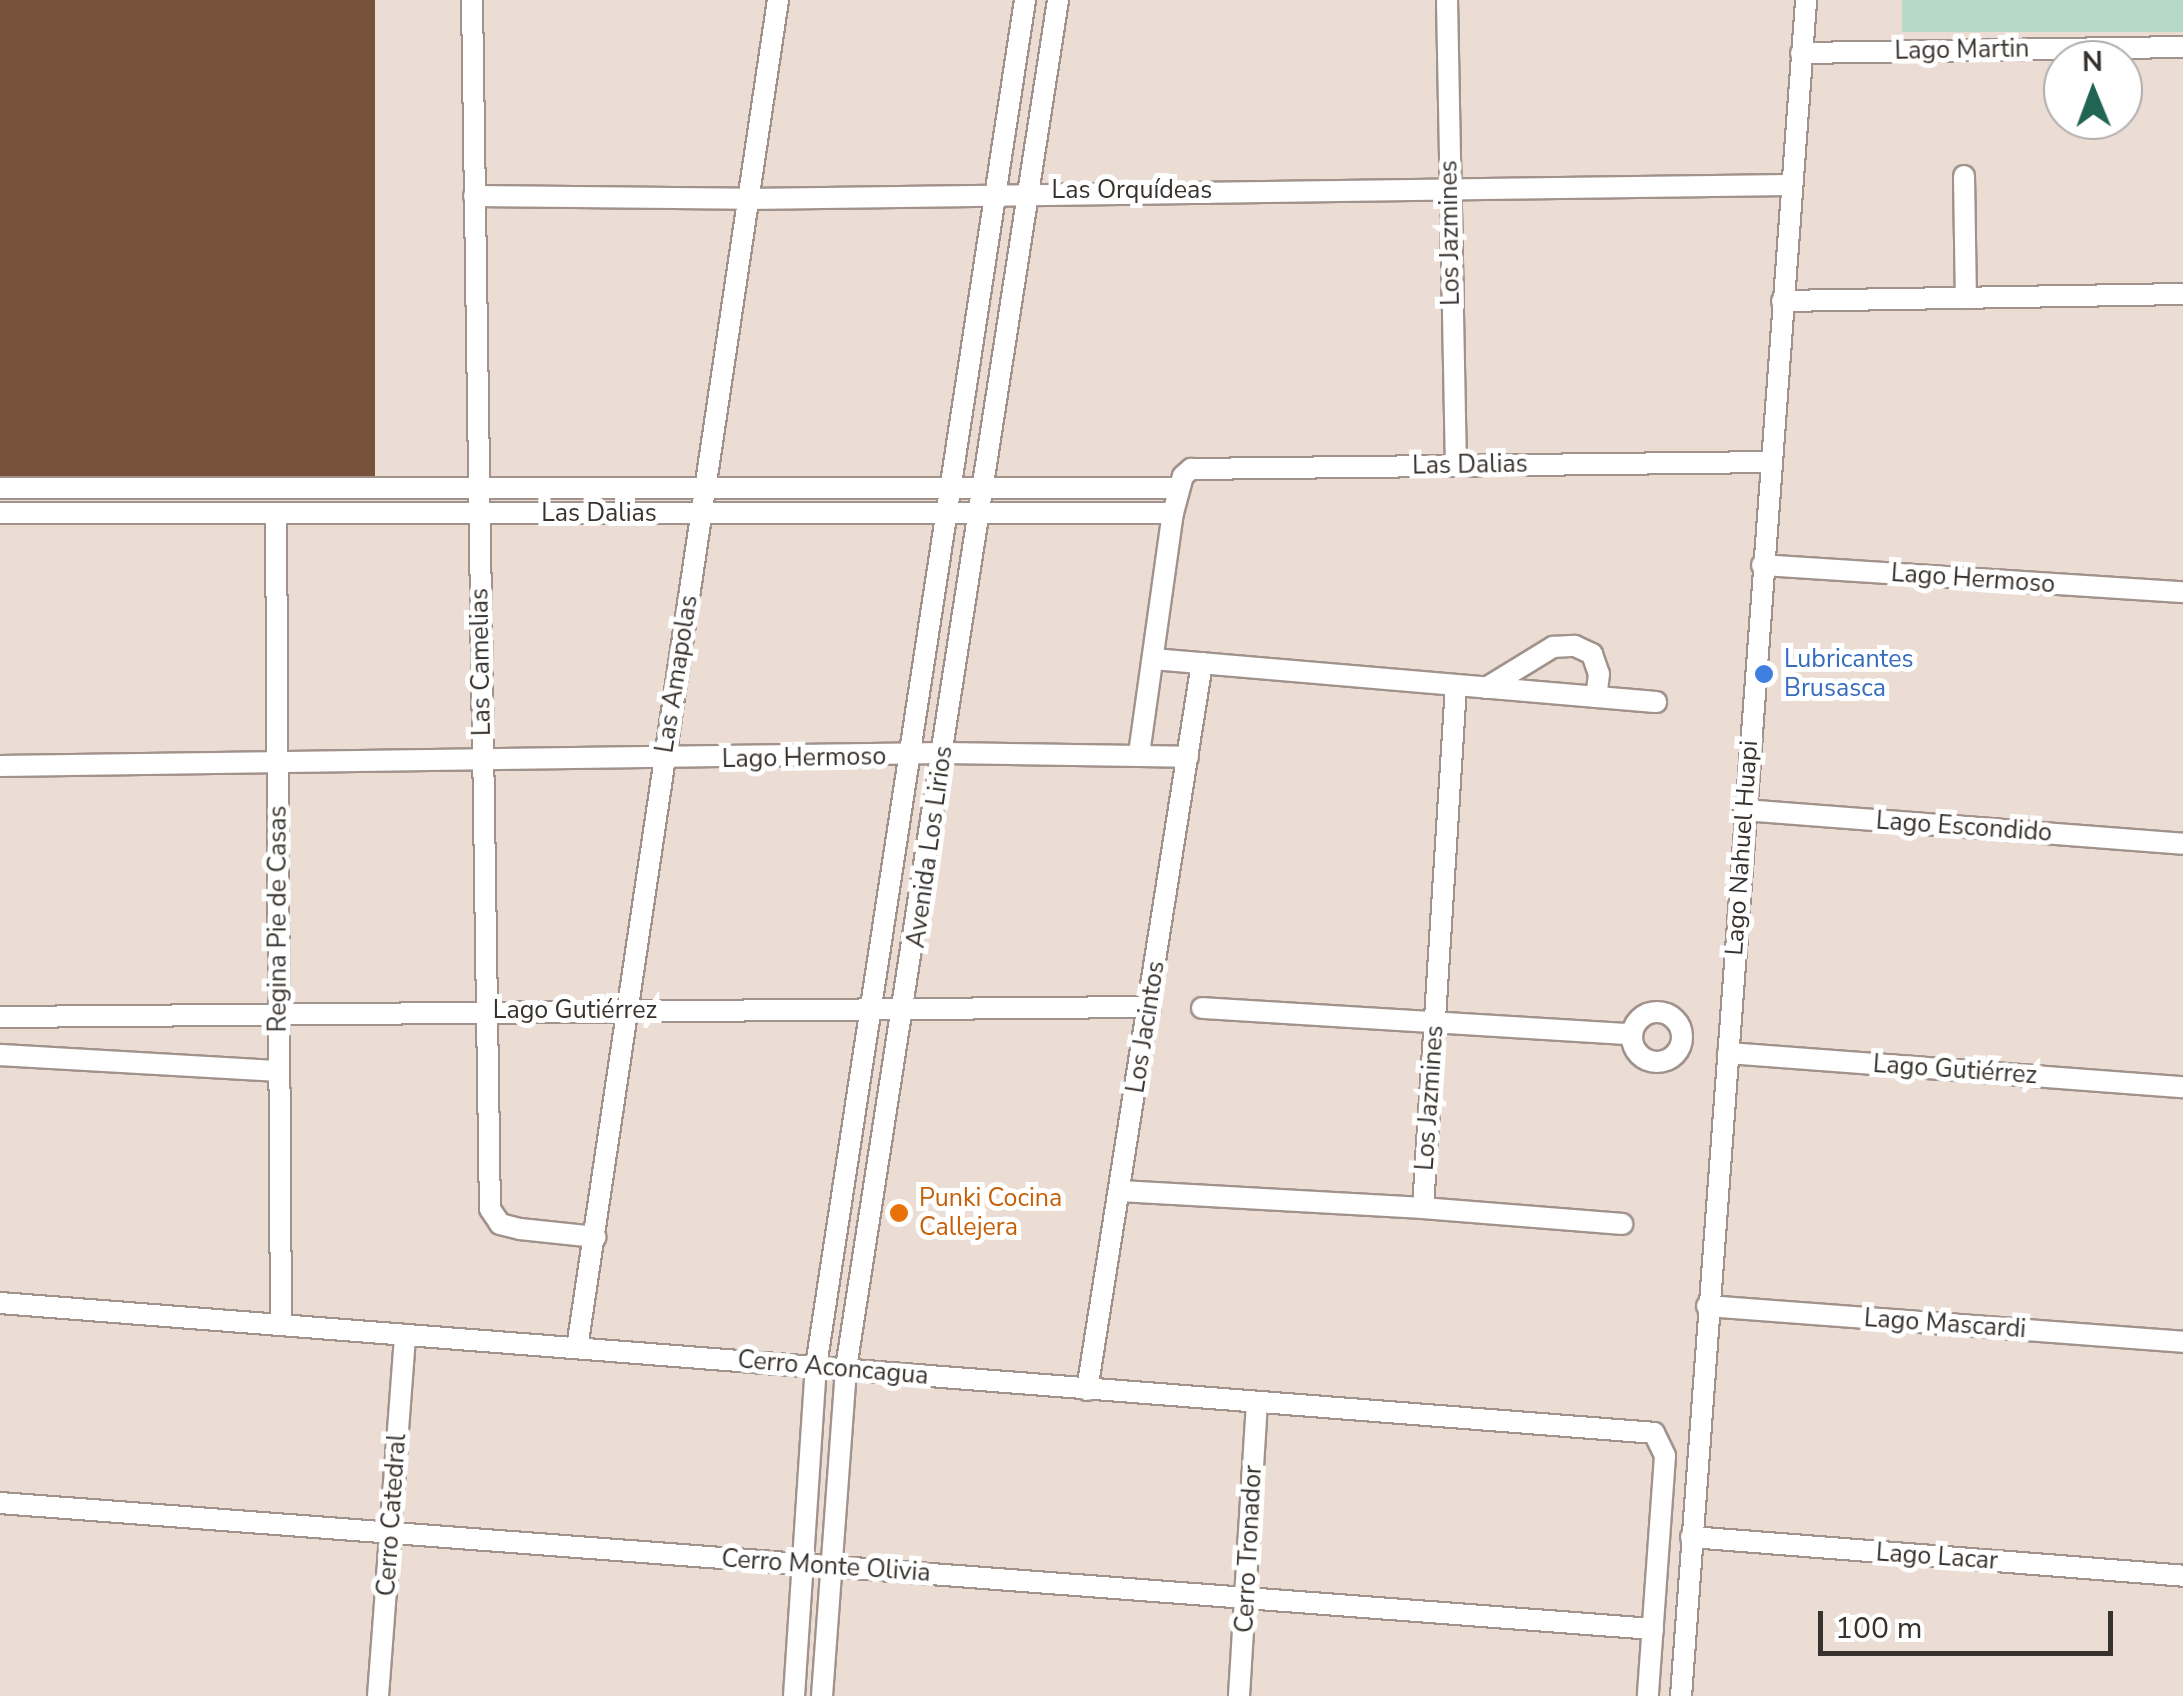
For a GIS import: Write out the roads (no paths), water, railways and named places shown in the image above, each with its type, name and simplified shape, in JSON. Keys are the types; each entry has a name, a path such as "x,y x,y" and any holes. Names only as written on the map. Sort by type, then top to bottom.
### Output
{"street":[{"name":"Las Camelias","path":"472,0 490,1210 500,1224 596,1237"},
{"name":"Las Amapolas","path":"577,1348 778,0"},
{"name":"Avenida Los Lirios","path":"794,1696 816,1366 1024,0"},
{"name":"Avenida Los Lirios","path":"822,1696 846,1368 906,1008 976,512 1058,0"},
{"name":"Los Jazmines","path":"1447,0 1456,465"},
{"name":"Lago Nahuel Huapi","path":"1681,1696 1806,0"},
{"name":"Lago Martin","path":"1801,52 2183,47"},
{"path":"1964,176 1966,298"},
{"name":"Las Orquídeas","path":"474,196 748,199 1028,190 1790,185"},
{"path":"1782,301 2183,294"},
{"name":"Las Dalias","path":"0,488 1178,488 1192,469 1772,462"},
{"path":"1139,754 1178,488"},
{"name":"Las Dalias","path":"0,513 1173,513"},
{"name":"Regina Pie de Casas","path":"276,513 280,1325"},
{"name":"Lago Hermoso","path":"1762,565 2183,592"},
{"path":"1486,688 1553,647 1576,646 1592,654 1599,674 1596,697"},
{"path":"1153,658 1656,702"},
{"name":"Los Jacintos","path":"1088,1390 1202,663"},
{"name":"Los Jazmines","path":"1121,1191 1423,1208 1456,686"},
{"name":"Lago Hermoso","path":"0,766 484,763 906,757 944,753 1188,757"},
{"name":"Lago Escondido","path":"1744,810 2183,844"},
{"name":"Lago Gutiérrez","path":"0,1017 1150,1007"},
{"path":"1202,1008 1435,1019 1632,1034"},
{"name":"Lago Gutiérrez","path":"1728,1053 2183,1088"},
{"path":"0,1055 279,1072"},
{"path":"1423,1208 1622,1224"},
{"name":"Cerro Aconcagua","path":"0,1303 1642,1430 1662,1441 1653,1629"},
{"name":"Lago Mascardi","path":"1708,1306 2183,1342"},
{"name":"Cerro Catedral","path":"378,1696 405,1335"},
{"name":"Cerro Tronador","path":"1239,1696 1257,1403"},
{"name":"Cerro Monte Olivia","path":"0,1503 1653,1629"},
{"name":"Lago Lacar","path":"1691,1538 2183,1576"},
{"path":"1648,1696 1653,1629"}],"place":[{"name":"Lubricantes Brusasca","path":"1764,674"},
{"name":"Punki Cocina Callejera","path":"899,1213"}]}
